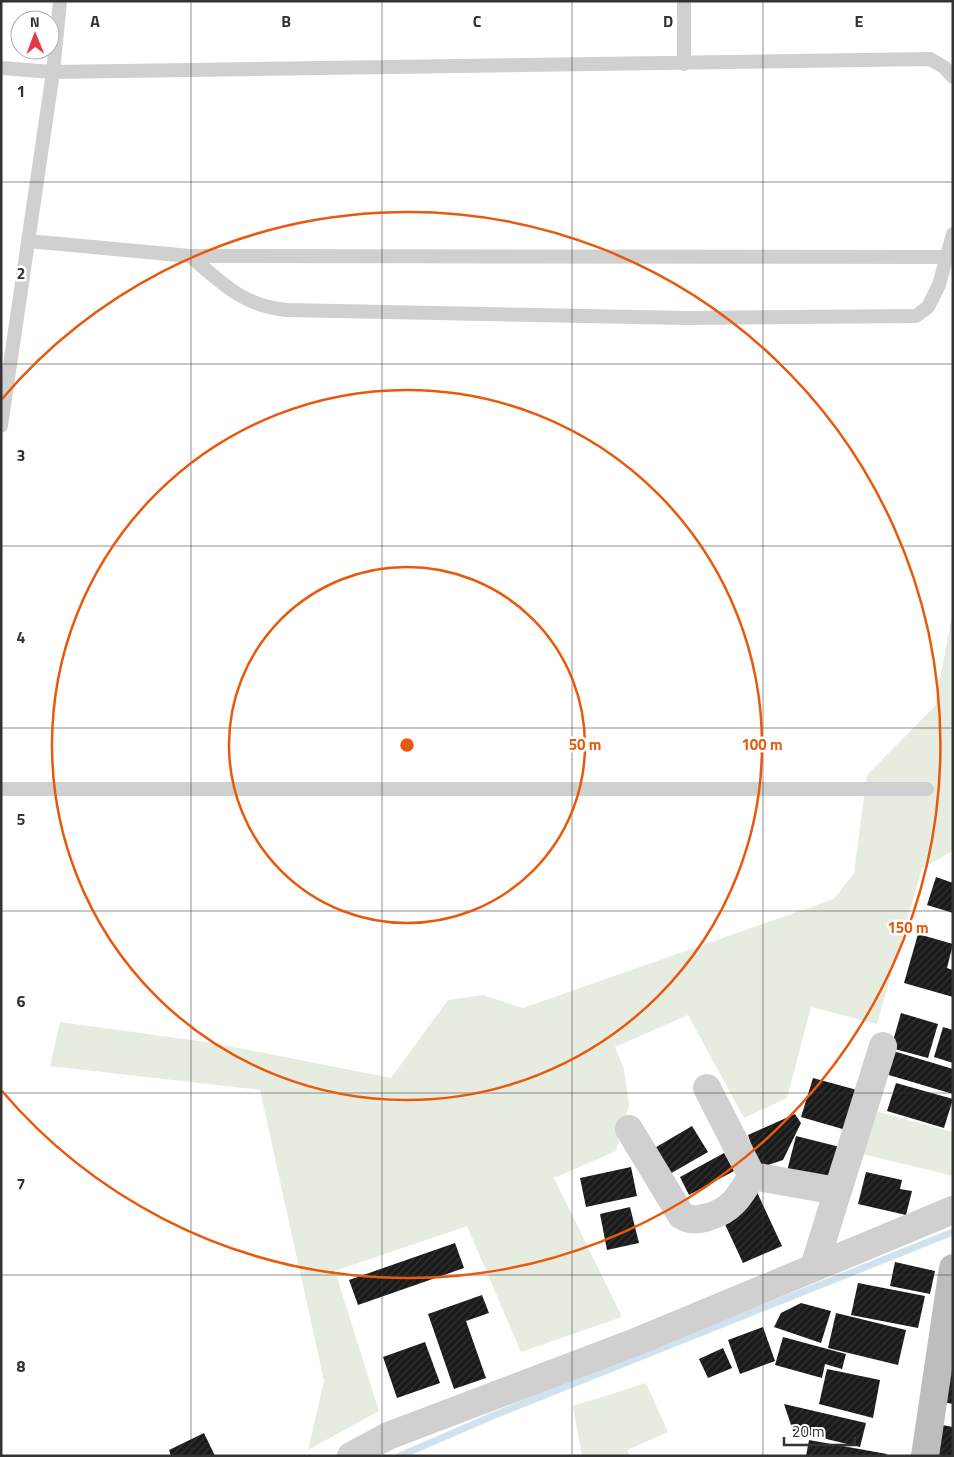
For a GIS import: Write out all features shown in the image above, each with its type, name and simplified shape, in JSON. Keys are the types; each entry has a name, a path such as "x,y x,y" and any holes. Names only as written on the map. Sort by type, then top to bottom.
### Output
{"street":[{"path":"814,1267 883,1046"},
{"path":"707,1088 752,1176"},
{"path":"629,1129 681,1215 688,1219 697,1220 717,1215 729,1209 752,1176"},
{"path":"752,1176 837,1191"},
{"path":"351,1456 388,1436 638,1341 953,1210"},
{"path":"926,1456 953,1268"}],"lane":[{"path":"1,426 53,72 60,1"},
{"path":"684,1 684,64"},
{"path":"1,68 53,72 930,59 944,67 953,77"},
{"path":"190,256 236,295 268,308 687,318 916,316 928,307 939,285 953,234"},
{"path":"28,242 190,256 947,257"},
{"path":"1,789 927,789"}],"shaded area":[{"path":"953,609 953,851 922,868 877,1024 811,1007 787,1098 744,1118 688,1015 615,1047 624,1069 629,1105 616,1151 554,1178 622,1317 521,1352 467,1226 335,1271 379,1411 308,1450 324,1381 260,1090 50,1066 60,1022 213,1043 391,1078 448,1000 483,995 523,1008 834,899 854,873 867,775 935,706"},
{"path":"875,1111 953,1132 953,1176 863,1154"},
{"path":"646,1383 668,1432 627,1450 630,1456 582,1456 573,1406"}],"building":[{"path":"936,877 953,883 953,913 927,905"},
{"path":"918,934 953,944 947,968 953,970 953,997 904,983"},
{"path":"901,1013 938,1024 928,1058 891,1048"},
{"path":"943,1027 953,1030 953,1063 934,1057"},
{"path":"890,1050 953,1069 953,1094 882,1073"},
{"path":"813,1078 857,1090 846,1130 801,1117"},
{"path":"896,1083 953,1099 944,1128 887,1111"},
{"path":"795,1114 801,1123 783,1160 759,1168 748,1135"},
{"path":"692,1126 708,1152 668,1175 653,1149"},
{"path":"796,1136 844,1148 835,1182 787,1171"},
{"path":"724,1153 734,1171 689,1195 680,1177"},
{"path":"631,1167 637,1196 586,1207 580,1178"},
{"path":"866,1172 902,1180 900,1189 912,1191 906,1215 858,1204"},
{"path":"756,1190 782,1246 743,1263 723,1220"},
{"path":"630,1207 639,1243 607,1250 600,1214"},
{"path":"455,1243 464,1268 358,1305 349,1280"},
{"path":"895,1262 935,1271 930,1294 890,1286"},
{"path":"858,1283 925,1296 918,1328 851,1315"},
{"path":"482,1295 489,1313 466,1321 486,1378 454,1389 428,1314"},
{"path":"801,1303 831,1311 821,1343 774,1327 781,1313"},
{"path":"836,1313 906,1330 898,1365 828,1348"},
{"path":"763,1327 775,1361 740,1374 728,1340"},
{"path":"783,1337 846,1354 842,1369 825,1364 822,1378 775,1365"},
{"path":"425,1342 440,1383 397,1398 383,1357"},
{"path":"723,1348 732,1368 708,1378 699,1359"},
{"path":"953,1354 953,1404 943,1402"},
{"path":"827,1369 880,1380 873,1418 819,1404"},
{"path":"784,1404 866,1423 860,1447 793,1431"},
{"path":"942,1425 953,1427 953,1456 938,1456"},
{"path":"204,1433 215,1456 171,1456 169,1450"},
{"path":"809,1440 887,1454 886,1456 806,1456"}],"waterway":[{"path":"400,1456 490,1417 953,1232"}]}
